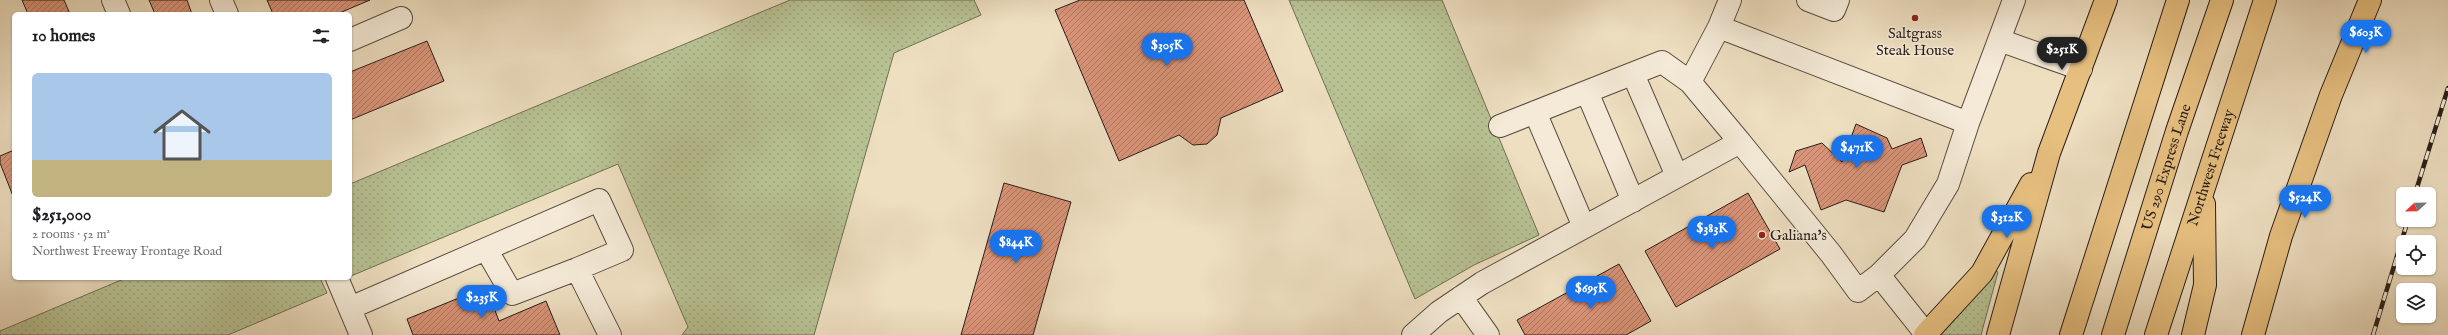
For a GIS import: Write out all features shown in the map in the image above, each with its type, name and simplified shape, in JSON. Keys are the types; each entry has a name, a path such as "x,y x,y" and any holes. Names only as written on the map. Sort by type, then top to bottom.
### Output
{"main road":[{"path":"1998,335 2049,153 2106,0"},
{"path":"2071,335 2178,0"},
{"name":"US 290 Express Lane","path":"2113,335 2177,131 2222,0"},
{"name":"Northwest Freeway","path":"2156,335 2203,186 2265,0"},
{"path":"2253,335 2281,236 2331,96 2370,0"},
{"path":"1925,334 1982,273 2049,153"},
{"path":"2193,335 2205,285 2203,186"}],"street":[{"path":"113,0 118,12"},
{"path":"221,0 225,12"},
{"path":"1690,82 1719,27 1730,0"},
{"path":"1808,0 1834,10 1838,0"},
{"path":"1500,126 1662,62 1690,82 1831,254 1858,292 1879,275 1915,239 1948,184 1968,123 2014,0"},
{"path":"352,39 401,18"},
{"path":"1719,27 1968,123"},
{"path":"1999,40 2081,70"},
{"path":"1633,74 1677,176"},
{"path":"1587,92 1633,200"},
{"path":"1535,112 1584,227"},
{"path":"1413,335 1482,283 1740,142"},
{"path":"350,308 486,249 599,200 622,250 512,294 486,249"},
{"path":"577,269 610,335"},
{"path":"1879,275 1925,334"},
{"path":"339,280 361,335"},
{"path":"1462,297 1488,335"}],"green space":[{"path":"790,0 974,0 981,15 894,53 814,335 682,335 688,327 618,164 352,276 352,183"},
{"path":"1289,0 1442,0 1539,235 1474,265 1415,299"},
{"path":"1992,269 1998,272 1981,335 1940,335 1973,297"},
{"path":"121,280 321,280 327,293 228,335 0,335 0,331"}],"building":[{"path":"22,0 64,0 69,12 27,12"},
{"path":"149,0 187,0 191,12 154,12"},
{"path":"267,0 370,0 342,12 272,12"},
{"path":"1080,0 1244,0 1283,91 1221,118 1217,135 1207,144 1193,145 1179,135 1119,161 1055,10"},
{"path":"427,41 444,81 352,119 352,71"},
{"path":"1856,124 1887,138 1892,149 1921,138 1927,156 1902,165 1884,212 1846,200 1821,210 1805,165 1789,172 1796,151 1822,143 1842,162"},
{"path":"12,151 12,193 0,163 0,156"},
{"path":"1004,183 1071,202 1033,335 961,335"},
{"path":"1748,193 1780,249 1676,307 1645,251"},
{"path":"1619,264 1651,321 1626,335 1525,335 1517,320"},
{"path":"486,287 499,321 546,301 560,335 413,335 407,319"}],"railway":[{"path":"2417,187 2448,88"},
{"path":"2373,335 2406,227"}],"place":[{"name":"Saltgrass Steak House","path":"1915,18"},
{"name":"Galiana's","path":"1762,235"}]}
